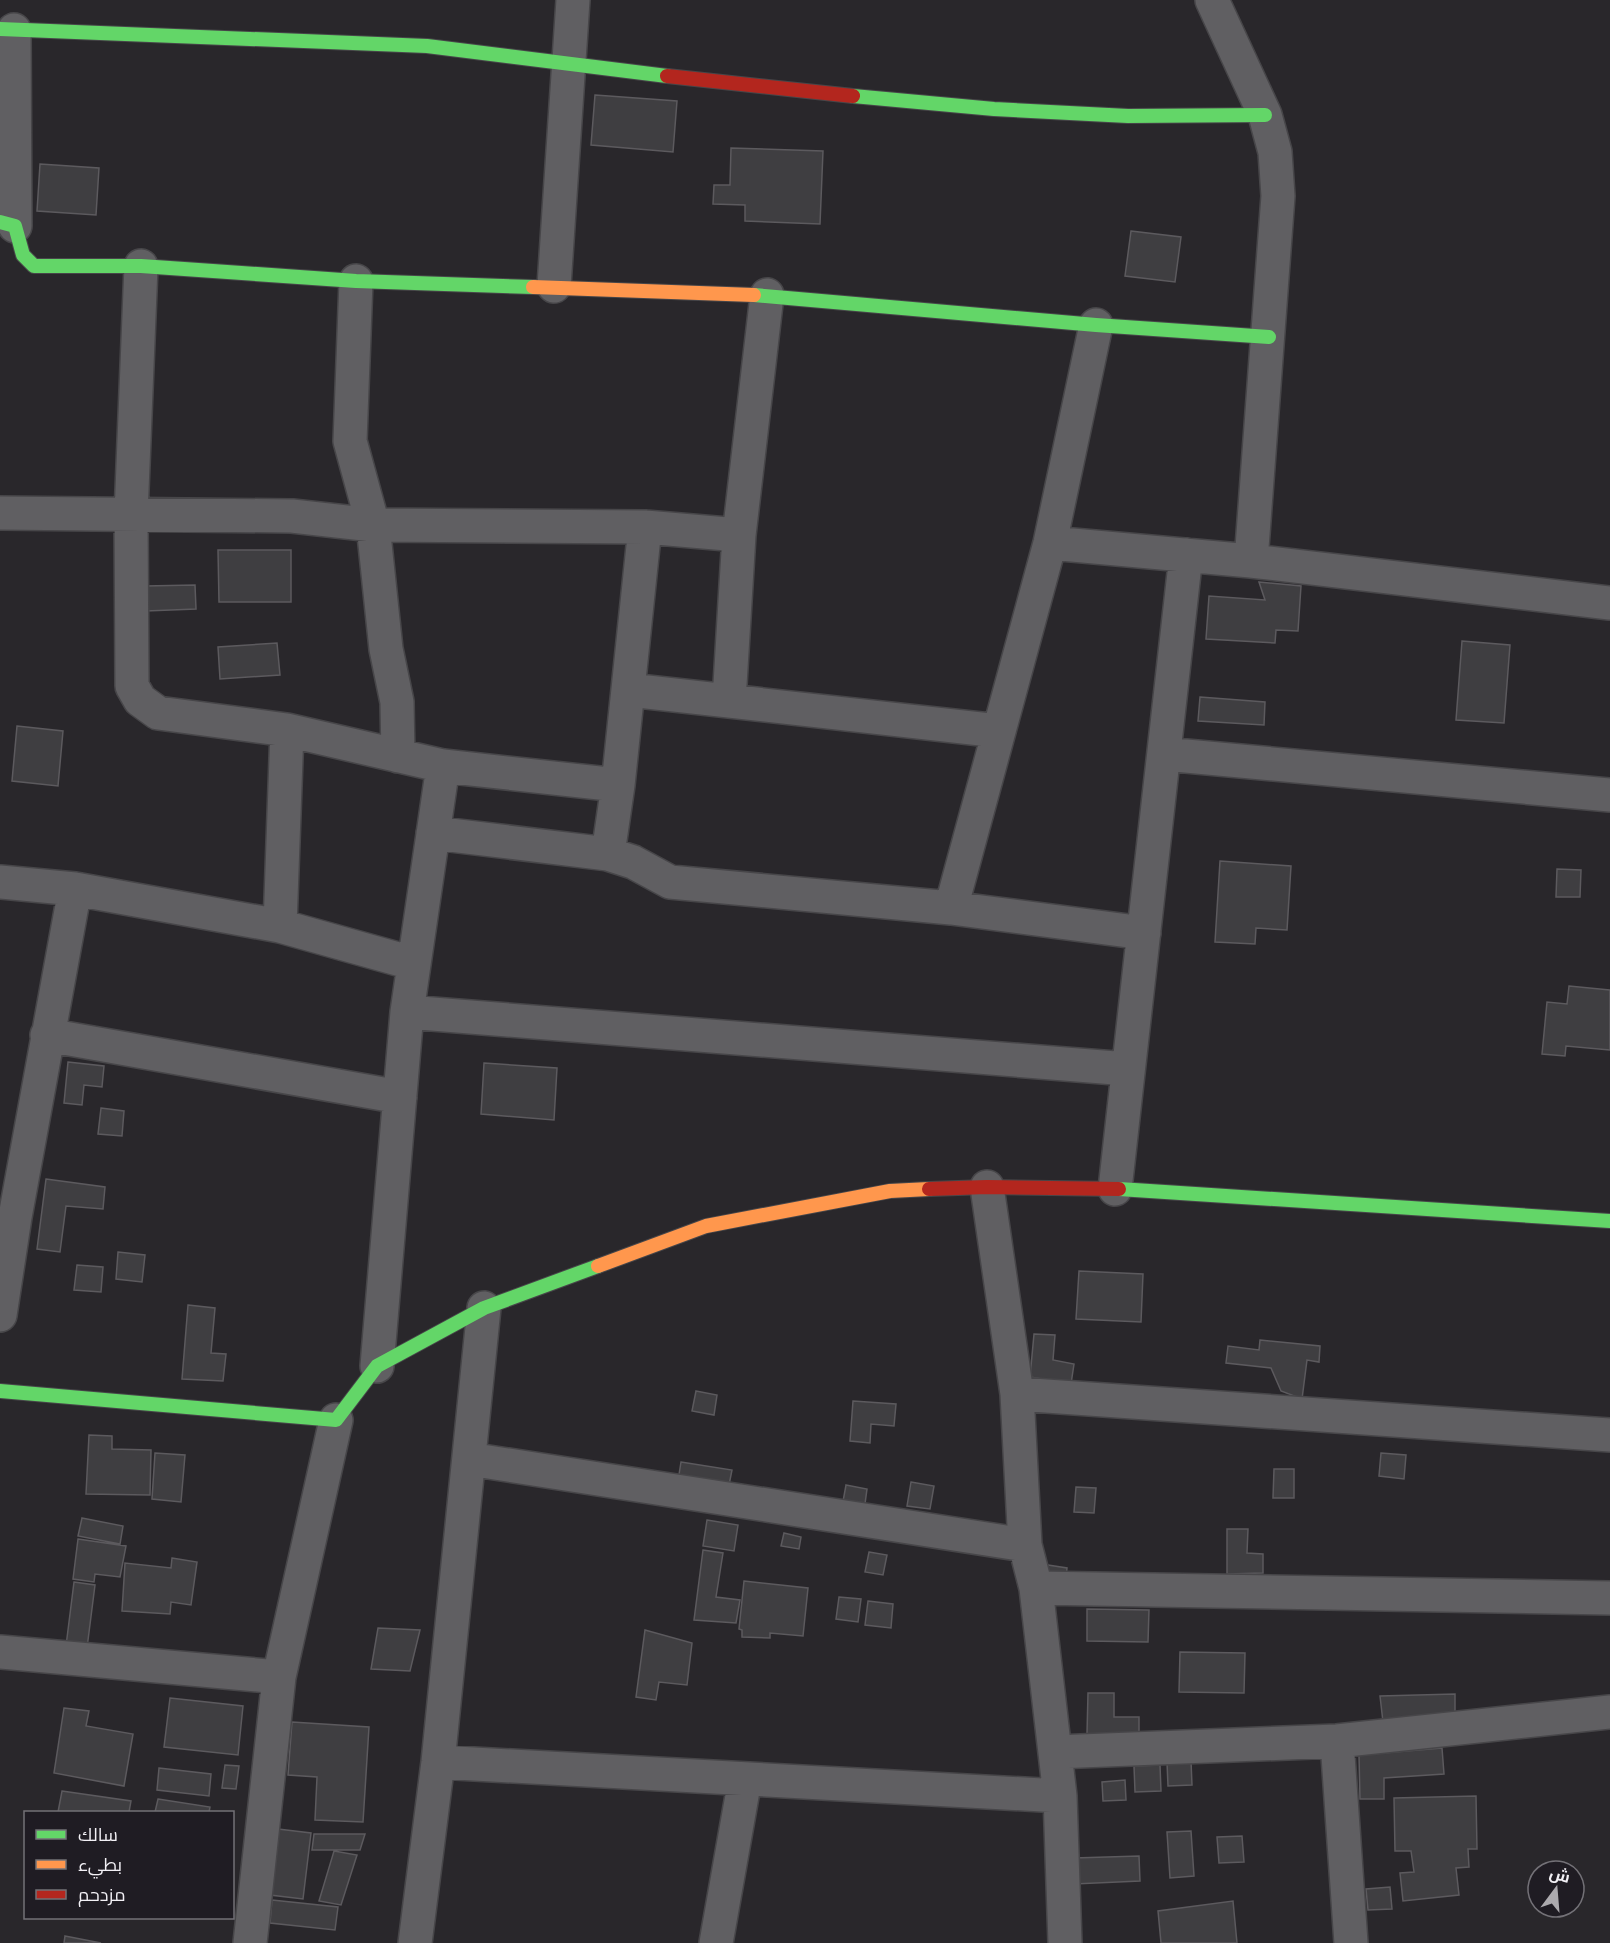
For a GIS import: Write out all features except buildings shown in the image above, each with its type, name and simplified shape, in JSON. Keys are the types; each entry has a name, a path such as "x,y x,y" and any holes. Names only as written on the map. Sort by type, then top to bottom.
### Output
{"street":[{"path":"554,286 573,0"},
{"path":"1212,0 1265,115 1275,152 1278,196 1251,561"},
{"path":"1265,115 1128,116 994,109 784,90 427,46 7,29 8,224 22,255 34,266 141,266 356,281 767,295 1096,325 1269,337"},
{"path":"141,266 131,514 132,686 140,700 158,713 287,730 443,766 618,785"},
{"path":"356,281 350,441 373,525 386,649 397,702 398,756"},
{"path":"729,701 739,535 767,295"},
{"path":"951,908 1050,543 1096,325"},
{"path":"0,513 292,516 373,525 645,527 739,535"},
{"path":"608,854 629,690 645,527"},
{"path":"1050,543 1251,561 1610,603"},
{"path":"1115,1189 1186,555"},
{"path":"629,690 999,731"},
{"path":"280,926 287,730"},
{"path":"1164,754 1610,795"},
{"path":"377,1366 412,963 443,766"},
{"path":"433,833 608,854 633,862 670,882 951,908 1144,933"},
{"path":"0,882 75,889 280,926 412,963"},
{"path":"0,1315 7,1216 47,1035 75,889"},
{"path":"407,1012 1128,1069"},
{"path":"47,1035 400,1097"},
{"path":"987,1187 1017,1394 1025,1545 1036,1588 1060,1796 1065,1943"},
{"path":"250,1943 279,1677 336,1420 377,1366 484,1308 706,1226 890,1191 987,1187 1115,1189 1610,1221"},
{"path":"415,1943 438,1762 484,1308"},
{"path":"0,1391 336,1420"},
{"path":"1017,1394 1610,1435"},
{"path":"469,1459 1025,1545"},
{"path":"1036,1588 1610,1598"},
{"path":"0,1652 279,1677"},
{"path":"1054,1752 1337,1741 1610,1712"},
{"path":"1337,1741 1352,1943"},
{"path":"438,1762 1060,1796"},
{"path":"716,1943 745,1779"}],"traffic: fast":[{"path":"0,29 427,46 667,76"},
{"path":"853,96 994,109 1128,116 1265,115"},
{"path":"0,222 15,226 23,255 34,266 141,266 356,281 533,287"},
{"path":"754,295 1096,325 1269,337"},
{"path":"1119,1189 1610,1221"},
{"path":"0,1391 336,1420 377,1366 484,1308 598,1266"}],"traffic: slow":[{"path":"533,287 754,295"},
{"path":"598,1266 706,1226 890,1191 929,1189"}],"traffic: jam":[{"path":"667,76 853,96"},
{"path":"929,1189 987,1187 1119,1189"}]}
